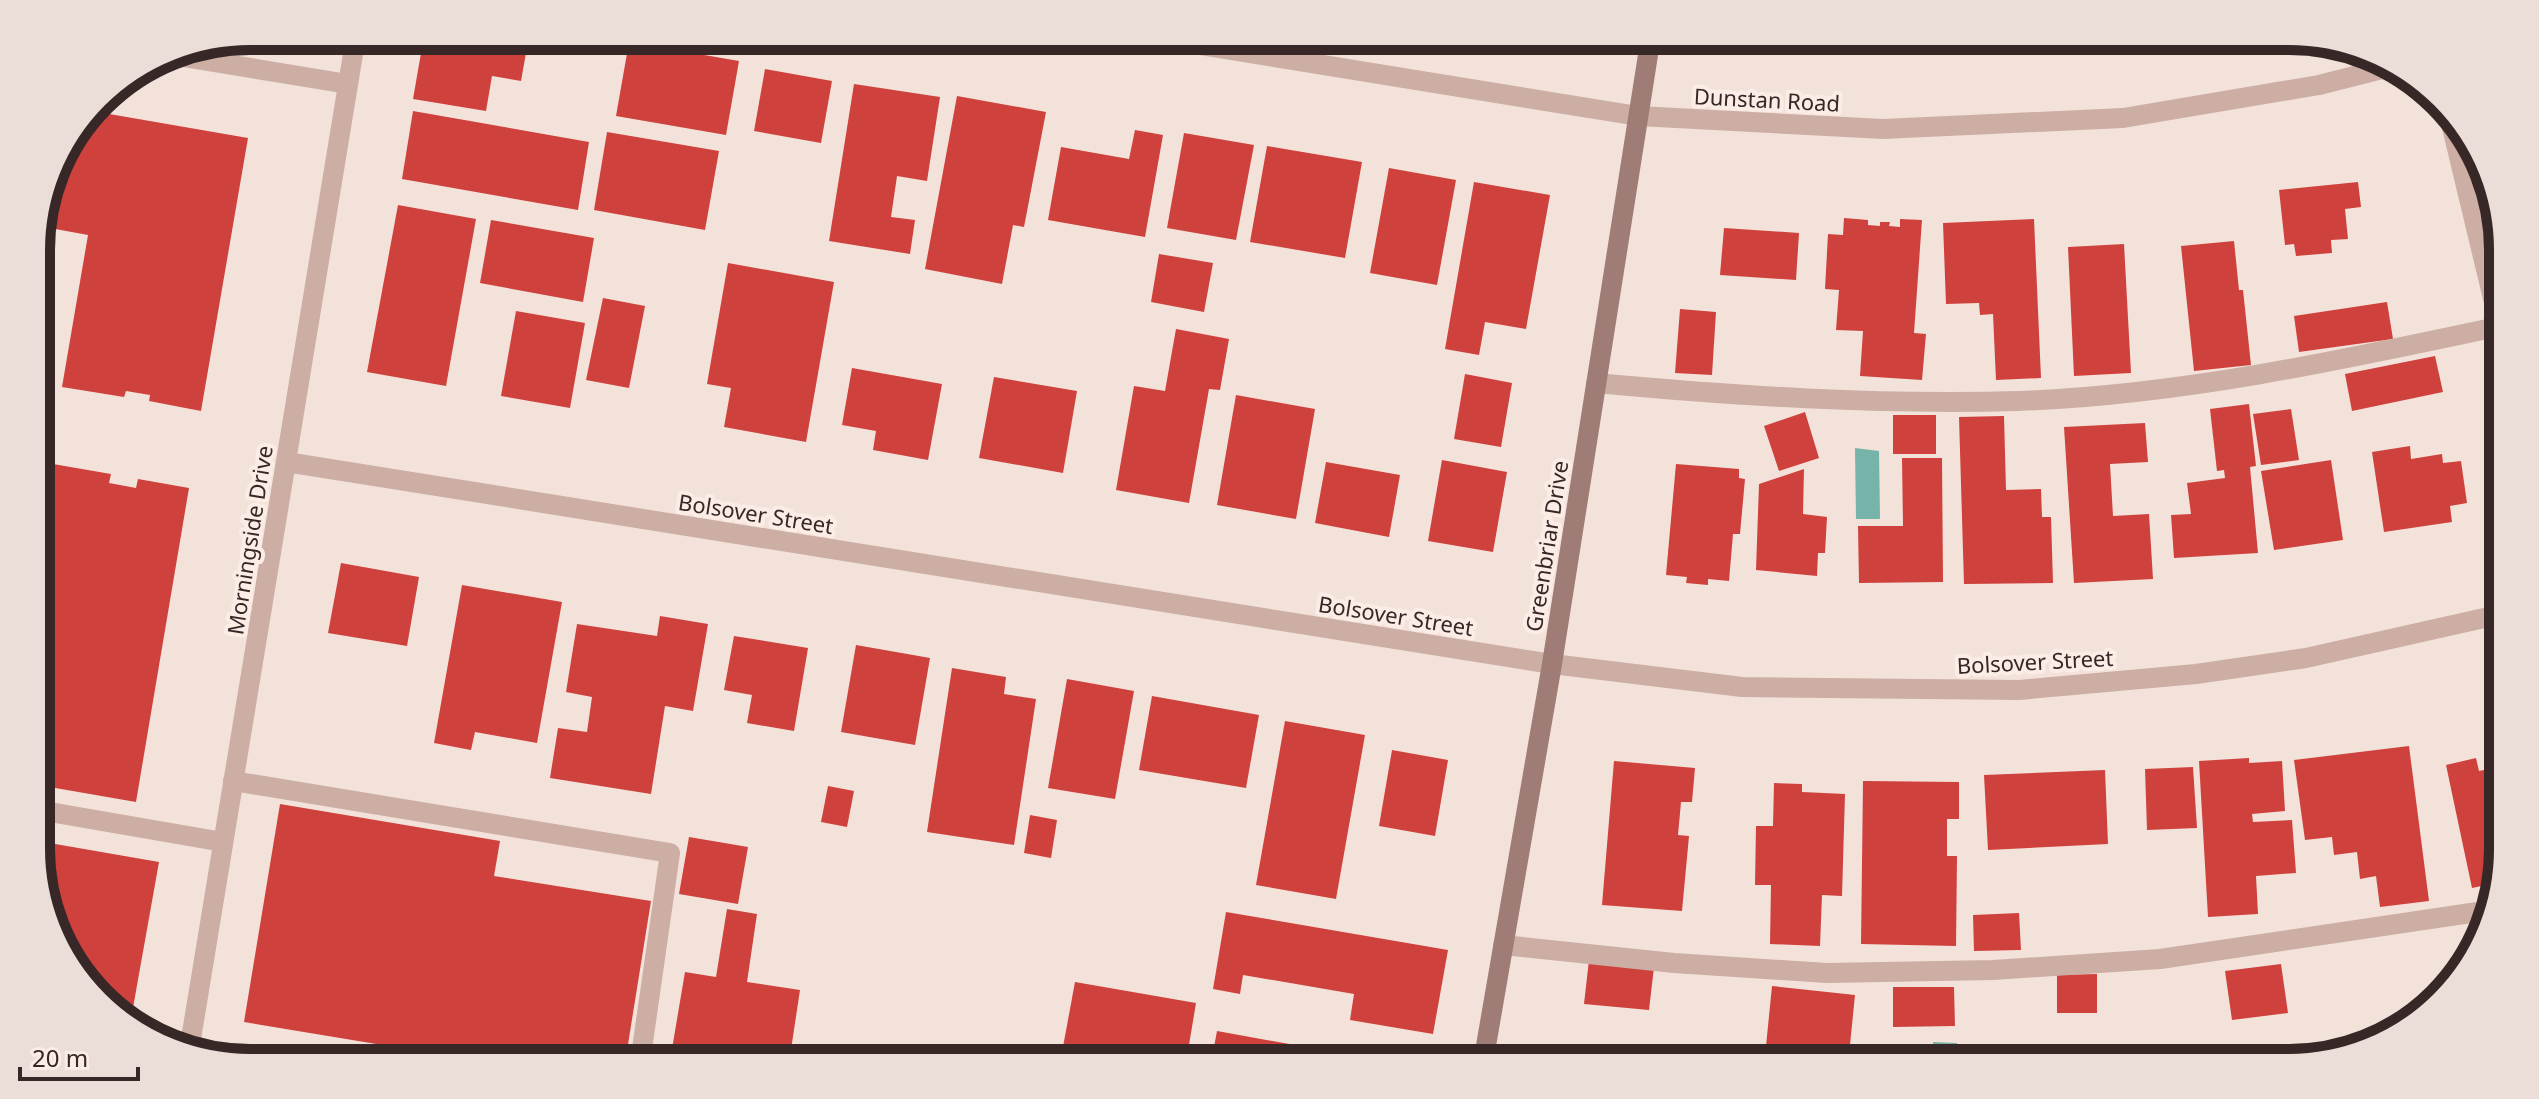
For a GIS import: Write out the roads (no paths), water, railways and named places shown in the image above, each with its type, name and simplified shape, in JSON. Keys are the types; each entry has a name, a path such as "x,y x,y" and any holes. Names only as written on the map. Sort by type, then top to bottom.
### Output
{"main road":[{"name":"Greenbriar Drive","path":"1485,1049 1552,664 1649,50"}],"street":[{"name":"Morningside Drive","path":"191,1039 354,50"},
{"name":"Dunstan Road","path":"1230,50 1638,116 1883,129 2123,118 2319,85 2376,70"},
{"path":"194,59 348,84"},
{"path":"2455,139 2489,279"},
{"path":"1596,383 1739,397 2020,401 2164,389 2304,367 2489,330"},
{"name":"Bolsover Street","path":"286,462 1552,664 1742,687 2019,690 2196,674 2306,658 2489,617"},
{"path":"233,781 670,853 642,1049"},
{"path":"50,812 223,842"},
{"path":"1503,945 1674,963 1827,973 1993,970 2160,959 2479,912"}],"water":[{"path":"1855,448 1879,451 1880,519 1856,519"},
{"path":"1933,1042 1957,1043 1957,1049 1933,1049"}]}
